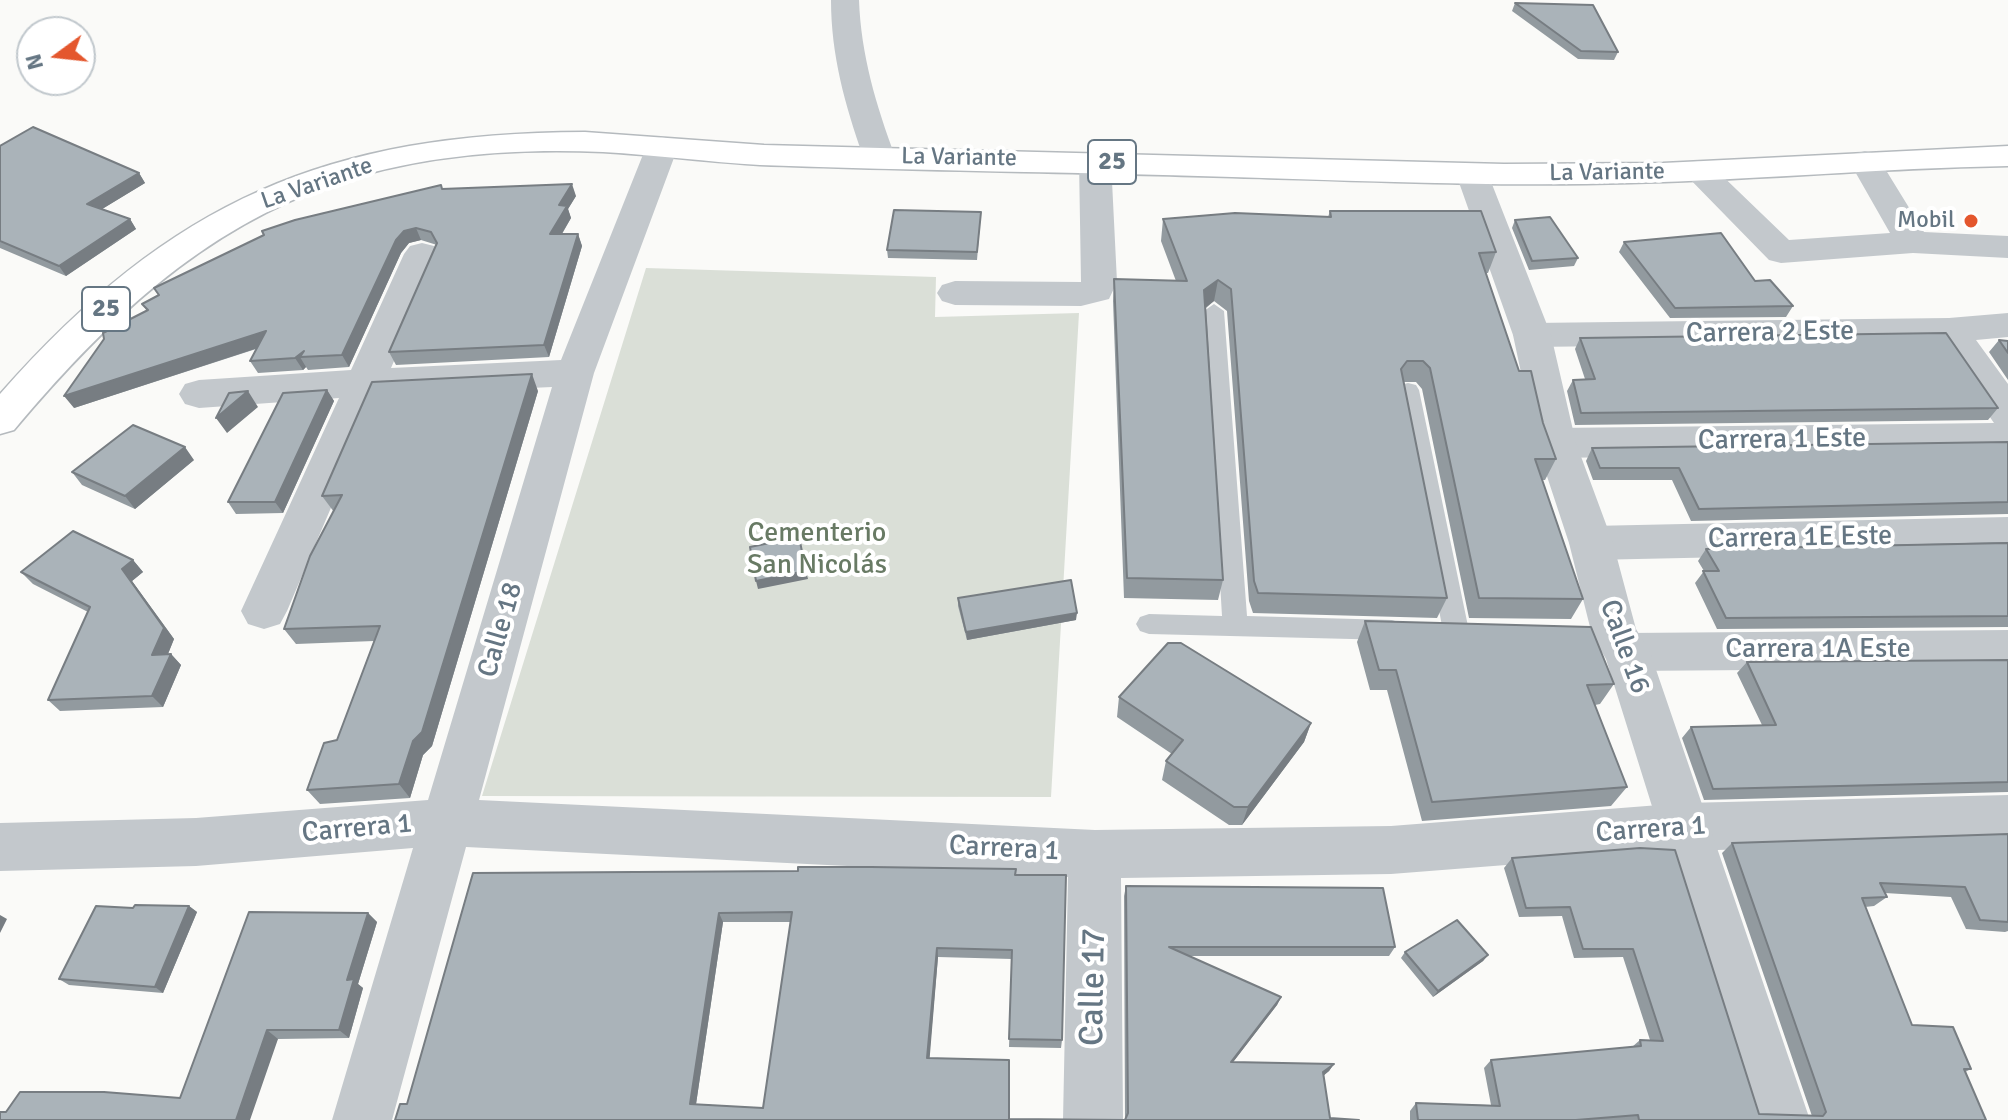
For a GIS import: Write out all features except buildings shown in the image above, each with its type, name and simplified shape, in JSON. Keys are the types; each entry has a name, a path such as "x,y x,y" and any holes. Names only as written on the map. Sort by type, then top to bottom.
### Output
{"main road":[{"name":"La Variante","path":"0,420 86,326 152,270 227,217 321,177 398,157 486,145 587,142 756,154 1095,161 1472,174 1698,171 2008,156"}],"street":[{"path":"845,0 844,37 865,118 879,156"},
{"name":"Calle 18","path":"362,1120 575,373 662,147"},
{"path":"955,293 1081,294 1096,291 1099,282 1095,161"},
{"path":"1865,161 1913,242"},
{"path":"1698,171 1781,252 1913,242 2008,247"},
{"name":"Calle 16","path":"1472,174 1532,335 1556,443 1591,543 1608,640 1685,827 1780,1120"},
{"path":"264,611 422,254"},
{"name":"Carrera 2 Este","path":"1532,335 1949,330 2008,325"},
{"path":"1949,330 2008,413"},
{"path":"199,394 575,373"},
{"name":"Carrera 1 Este","path":"1556,443 2008,437"},
{"name":"Carrera 1E Este","path":"1591,543 2008,534"},
{"name":"Carrera 1A Este","path":"1608,640 2008,649"},
{"name":"Carrera 1","path":"0,847 196,842 446,822 1095,854 1391,850 1685,827 2008,818"},
{"name":"Calle 17","path":"1093,1120 1095,854"}],"lane":[{"path":"1214,311 1235,626"},
{"path":"1408,390 1456,631"},
{"path":"1149,624 1488,632"}],"green space":[{"name":"Cementerio San Nicolás","path":"646,268 936,277 935,317 1079,313 1051,797 482,796"}],"place":[{"name":"Mobil","path":"1971,221"}]}
